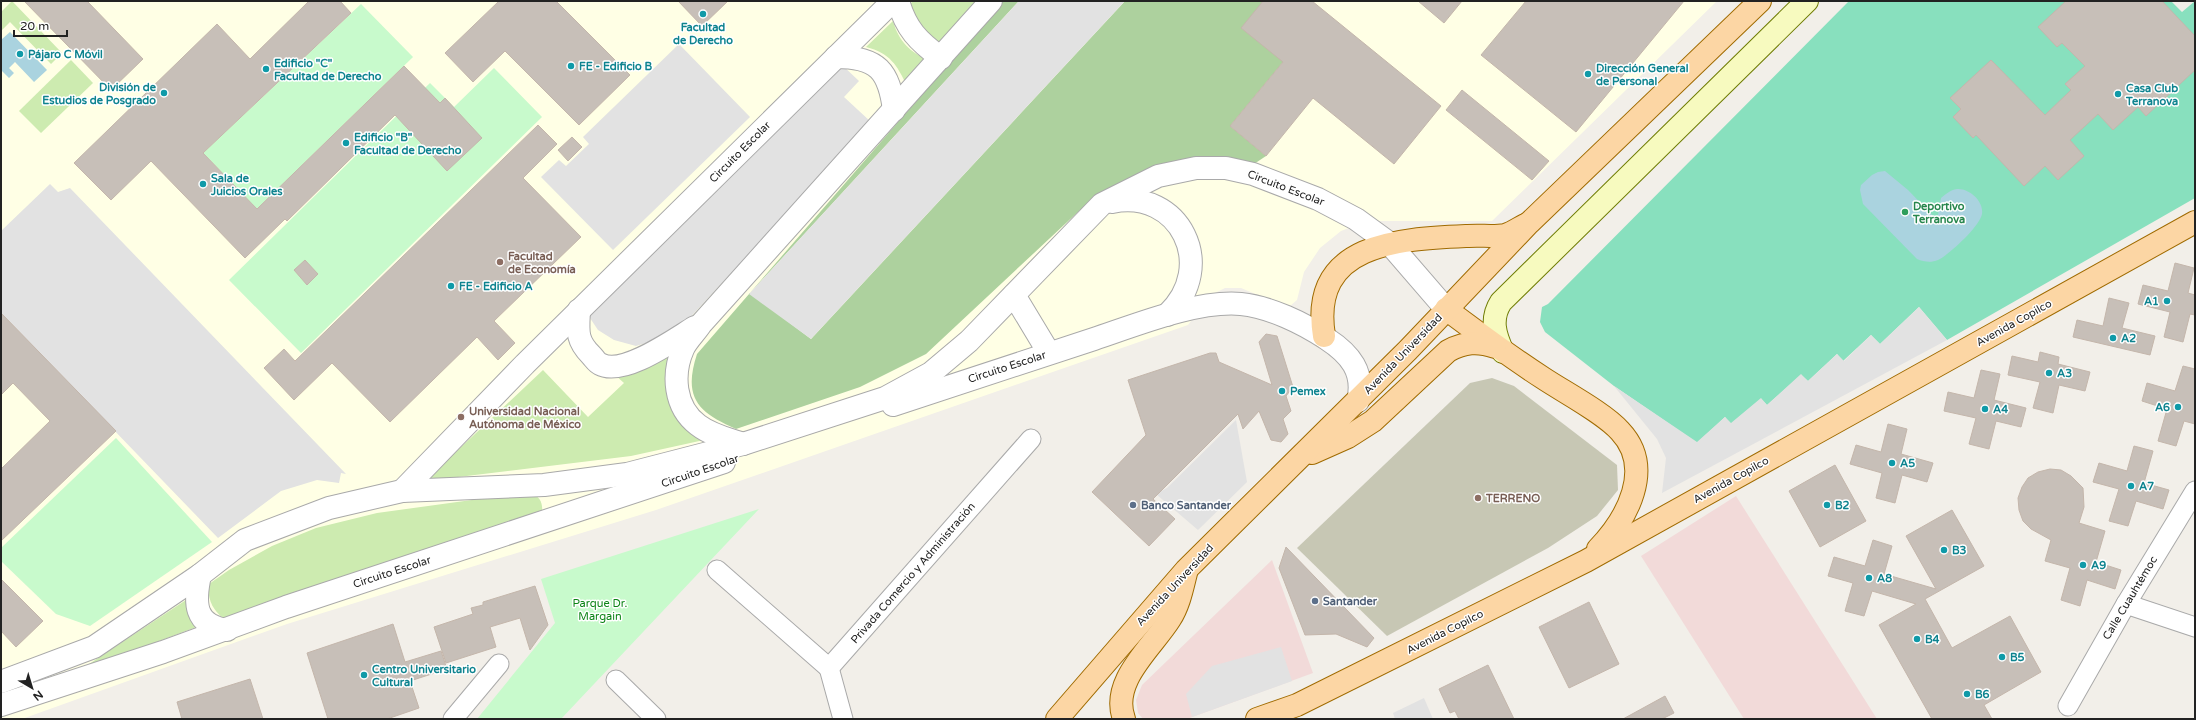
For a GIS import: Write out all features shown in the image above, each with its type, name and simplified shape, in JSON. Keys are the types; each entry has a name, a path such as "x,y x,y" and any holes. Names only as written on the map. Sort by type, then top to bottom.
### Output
{"main road":[{"name":"Avenida Universidad","path":"1057,719 1186,570 1358,401 1529,223 1760,1"},
{"path":"1503,352 1494,329 1496,312 1501,302 1808,1"},
{"name":"Avenida Copilco","path":"1257,719 1297,706 1586,561 2195,222"},
{"path":"1324,336 1321,319 1323,300 1335,274 1358,255 1389,243 1506,234 1529,223"},
{"path":"1446,309 1503,352"},
{"path":"1300,458 1348,437 1373,421 1455,347 1463,344 1480,343 1496,348 1614,425 1625,436 1631,448 1636,470 1636,482 1632,499 1612,533 1586,561"},
{"path":"1124,719 1121,704 1128,681 1142,655 1171,618 1179,601 1186,570"}],"street":[{"name":"Circuito Escolar","path":"402,491 580,310 893,1"},
{"path":"898,1 902,13 920,43 940,58"},
{"name":"Circuito Escolar","path":"743,444 717,435 697,424 683,409 677,387 677,368 684,347 702,324 991,1"},
{"path":"836,57 868,61 879,67 891,88 894,110"},
{"name":"Circuito Escolar","path":"1,682 94,647 200,575 245,540 329,508 402,491 544,485 627,474 743,444 884,398 931,373 969,341 1102,204 1158,176 1196,168 1226,168 1253,174 1318,199 1356,219 1389,243 1446,309"},
{"path":"1102,204 1123,200 1144,202 1154,206 1172,218 1185,236 1191,257 1189,283 1176,306 1167,315"},
{"path":"1014,295 1050,353"},
{"name":"Circuito Escolar","path":"1,705 227,630 286,607 1167,315 1213,306 1241,304 1281,315 1324,336 1342,349 1356,366 1360,382 1358,401"},
{"path":"580,310 578,335 584,348 600,364 611,367 650,355 702,324"},
{"name":"Privada Comercio y Administración","path":"829,668 1031,439"},
{"path":"544,485 552,495 555,507 553,519"},
{"name":"Calle Cuauhtémoc","path":"2068,706 2126,604 2195,491"},
{"path":"717,570 829,668 843,719"},
{"path":"200,575 196,596 199,612 211,625 227,630"},
{"path":"2126,604 2195,627"},
{"path":"453,719 499,664"},
{"path":"616,680 656,719"}],"shaded area":[{"name":"Universidad Nacional Autónoma de México","path":"1,1 1717,1 1492,221 1380,221 1354,226 1341,231 1320,248 1304,272 1297,300 1290,306 1286,307 1241,288 1225,288 1211,295 1188,325 656,510 287,624 22,719 1,719"},
{"path":"1019,1 1125,1 811,339 749,294"},
{"path":"679,44 750,117 613,250 541,177 559,160 566,166 589,144 583,137"},
{"path":"841,64 859,81 844,97 871,122 685,323 659,339 636,346 614,340 598,330 588,315"},
{"path":"50,184 58,192 70,188 346,474 341,473 339,483 317,480 281,491 218,538 1,313 1,231"},
{"path":"1919,307 1947,340 1662,493 1666,458 1657,439 1614,386 1697,442 1725,417 1731,423 1761,398 1767,405 1801,374 1808,381 1837,354 1844,361 1871,335 1880,344"},
{"path":"1492,378 1514,386 1617,465 1618,490 1597,516 1548,548 1387,636 1297,548 1470,383"},
{"path":"1236,420 1247,482 1198,530 1156,494 1167,488"},
{"path":"1736,496 1877,719 1744,719 1641,556"},
{"path":"1272,560 1313,673 1187,719 1143,719 1138,713 1136,700 1142,685"},
{"path":"1281,647 1292,681 1192,717 1186,694 1212,666"},
{"path":"1424,698 1433,719 1395,719 1393,713"}],"green space":[{"path":"12,1 62,53 51,64 10,22 1,31 1,12"},
{"path":"913,1 983,1 942,45 919,27 910,4"},
{"path":"1003,1 1019,1 750,293 811,339 1125,1 1263,1 1283,62 1230,126 1266,156 1242,172 1142,184 1080,210 926,354 860,387 736,429 711,416 697,401 693,392 693,369 697,354"},
{"name":"Deportivo Terranova","path":"1849,1 2171,1 2182,12 2195,1 2195,198 1947,340 1919,307 1880,344 1871,335 1843,361 1837,354 1808,381 1801,375 1767,405 1761,399 1731,424 1725,417 1697,443 1614,386 1545,332 1540,322 1542,307 1548,304"},
{"path":"361,4 413,57 257,209 203,153"},
{"path":"893,21 898,35 906,46 930,61 907,86 896,66 887,56 866,47"},
{"path":"71,60 93,83 41,133 19,111"},
{"path":"494,68 542,117 301,353 229,280 430,83 454,107"},
{"path":"679,344 669,363 667,395 673,410 704,440 631,456 425,481 543,370 588,417 624,383 615,375"},
{"path":"116,438 212,542 90,626 56,614 1,561 1,548"},
{"path":"530,492 540,500 542,513 223,618 211,603 209,584 229,570 272,546 316,528 377,513"},
{"name":"Parque Dr. Margain","path":"759,509 561,719 477,719 555,623 541,579"},
{"path":"186,600 188,614 199,626 77,672"}],"water":[{"path":"10,32 47,70 34,82 15,62 9,68 14,73 9,78 1,70 1,40"},
{"path":"1885,171 1908,190 1937,220 1941,198 1950,191 1957,189 1962,189 1975,196 1981,204 1982,214 1980,219 1970,233 1943,257 1930,262 1917,259 1863,204 1860,190 1861,185 1872,175"}],"building":[{"path":"24,1 87,1 143,59 111,90"},
{"path":"309,1 340,1 351,13 203,153 257,209 404,66 440,103 445,98 482,138 447,171 395,115 287,221 285,219 245,258 151,161 111,200 74,163 217,24 250,59"},
{"name":"FE - Edificio B","path":"499,1 556,1 630,75 579,125 505,51 473,82 445,53"},
{"name":"Facultad de Derecho","path":"678,1 728,1 702,26"},
{"path":"1263,1 1312,1 1441,106 1394,164 1313,98 1266,156 1230,126 1283,62 1241,28"},
{"path":"1418,1 1462,1 1444,23"},
{"name":"Dirección General de Personal","path":"1526,1 1684,1 1576,132 1481,55"},
{"name":"Casa Club Terranova","path":"2066,1 2162,1 2195,36 2195,70 2146,116 2138,107 2113,130 2098,114 2070,140 2084,156 2058,180 2045,166 2024,186 1976,135 1973,138 1953,117 1961,109 1950,98 1991,60 2045,115 2071,90 2065,84 2085,66 2062,43 2057,47 2038,27"},
{"path":"1462,90 1549,161 1532,180 1446,110"},
{"name":"FE - Edificio A","path":"538,125 557,144 523,178 581,237 494,321 515,343 498,360 477,337 390,422 332,363 294,400 264,368 284,349 295,361"},
{"path":"572,137 582,147 568,161 558,150"},
{"path":"305,260 318,274 307,285 294,270"},
{"name":"A1","path":"2175,263 2194,268 2188,293 2195,295 2195,315 2190,314 2183,342 2164,337 2170,312 2138,304 2143,285 2168,291"},
{"name":"A2","path":"2109,298 2129,303 2122,328 2155,336 2150,355 2073,337 2077,320 2103,326"},
{"path":"1,313 116,431 1,541 1,469 50,421 13,383 1,395"},
{"path":"1266,334 1277,336 1293,387 1286,396 1291,411 1283,419 1288,434 1281,442 1271,440 1259,411 1243,429 1238,414 1153,499 1175,519 1149,546 1092,492 1146,435 1128,380 1210,353 1216,353 1219,362 1272,385 1259,342"},
{"name":"A3","path":"2040,352 2059,357 2058,364 2090,372 2085,391 2059,385 2053,413 2033,408 2040,382 2008,375 2012,356 2038,362"},
{"name":"A6","path":"2183,366 2195,369 2195,424 2184,421 2176,446 2158,441 2167,409 2142,401 2147,383 2175,391"},
{"name":"A4","path":"1981,370 2000,374 1994,400 2026,408 2021,427 1996,421 1989,449 1969,444 1976,418 1944,411 1948,392 1974,398"},
{"name":"A5","path":"1888,424 1907,429 1901,454 1933,463 1927,482 1902,475 1895,503 1876,498 1882,473 1850,464 1856,445 1881,452"},
{"name":"A7","path":"2134,446 2153,451 2144,483 2169,490 2163,509 2136,501 2128,526 2109,521 2119,489 2093,482 2099,463 2127,471"},
{"name":"B2","path":"1835,465 1866,521 1820,547 1789,491"},
{"path":"2050,469 2061,470 2071,476 2083,488 2084,507 2079,523 2105,531 2096,562 2121,570 2115,589 2087,580 2080,606 2061,600 2070,568 2045,561 2051,540 2031,529 2023,521 2019,510 2018,498 2022,487 2028,478 2038,472"},
{"path":"1952,510 1984,566 1925,599 1952,648 2010,616 2041,672 1984,705 1992,719 1932,719 1879,625 1916,604 1872,591 1864,616 1845,611 1853,583 1828,576 1834,557 1865,566 1873,540 1892,546 1884,574 1936,589 1906,536"},
{"name":"Santander","path":"1286,547 1374,638 1367,647 1336,634 1305,635 1279,568"},
{"path":"1,579 43,621 16,647 1,631"},
{"path":"535,586 548,625 530,650 520,618 490,627 496,647 446,663 434,627 473,614 471,608 483,605 483,602"},
{"path":"1589,602 1619,664 1569,688 1539,627"},
{"path":"393,624 405,662 441,651 447,669 410,681 419,708 387,719 328,719 307,653"},
{"path":"1488,665 1514,719 1459,719 1455,711 1450,713 1439,689"},
{"path":"250,679 263,719 182,719 177,702"},
{"path":"1665,696 1674,713 1662,719 1623,719"}],"place":[{"name":"Facultad de Derecho","path":"703,14"},
{"name":"Pájaro C Móvil","path":"20,54"},
{"name":"FE - Edificio B","path":"571,66"},
{"name":"Edificio \"C\" Facultad de Derecho","path":"266,69"},
{"name":"Dirección General de Personal","path":"1588,74"},
{"name":"División de Estudios de Posgrado","path":"164,93"},
{"name":"Casa Club Terranova","path":"2118,94"},
{"name":"Edificio \"B\" Facultad de Derecho","path":"346,143"},
{"name":"Sala de Juicios Orales","path":"203,184"},
{"name":"Deportivo Terranova","path":"1905,212"},
{"name":"Facultad de Economía","path":"500,262"},
{"name":"FE - Edificio A","path":"451,286"},
{"name":"A1","path":"2167,301"},
{"name":"A2","path":"2113,338"},
{"name":"A3","path":"2049,373"},
{"name":"Pemex","path":"1282,391"},
{"name":"A6","path":"2178,407"},
{"name":"A4","path":"1985,409"},
{"name":"Universidad Nacional Autónoma de México","path":"461,417"},
{"name":"A5","path":"1892,463"},
{"name":"A7","path":"2131,486"},
{"name":"TERRENO","path":"1478,498"},
{"name":"Banco Santander","path":"1133,505"},
{"name":"B2","path":"1827,505"},
{"name":"B3","path":"1944,550"},
{"name":"A9","path":"2083,565"},
{"name":"A8","path":"1869,578"},
{"name":"Santander","path":"1315,601"},
{"name":"B4","path":"1917,639"},
{"name":"B5","path":"2002,657"},
{"name":"Centro Universitario Cultural","path":"364,675"},
{"name":"B6","path":"1967,694"}]}
